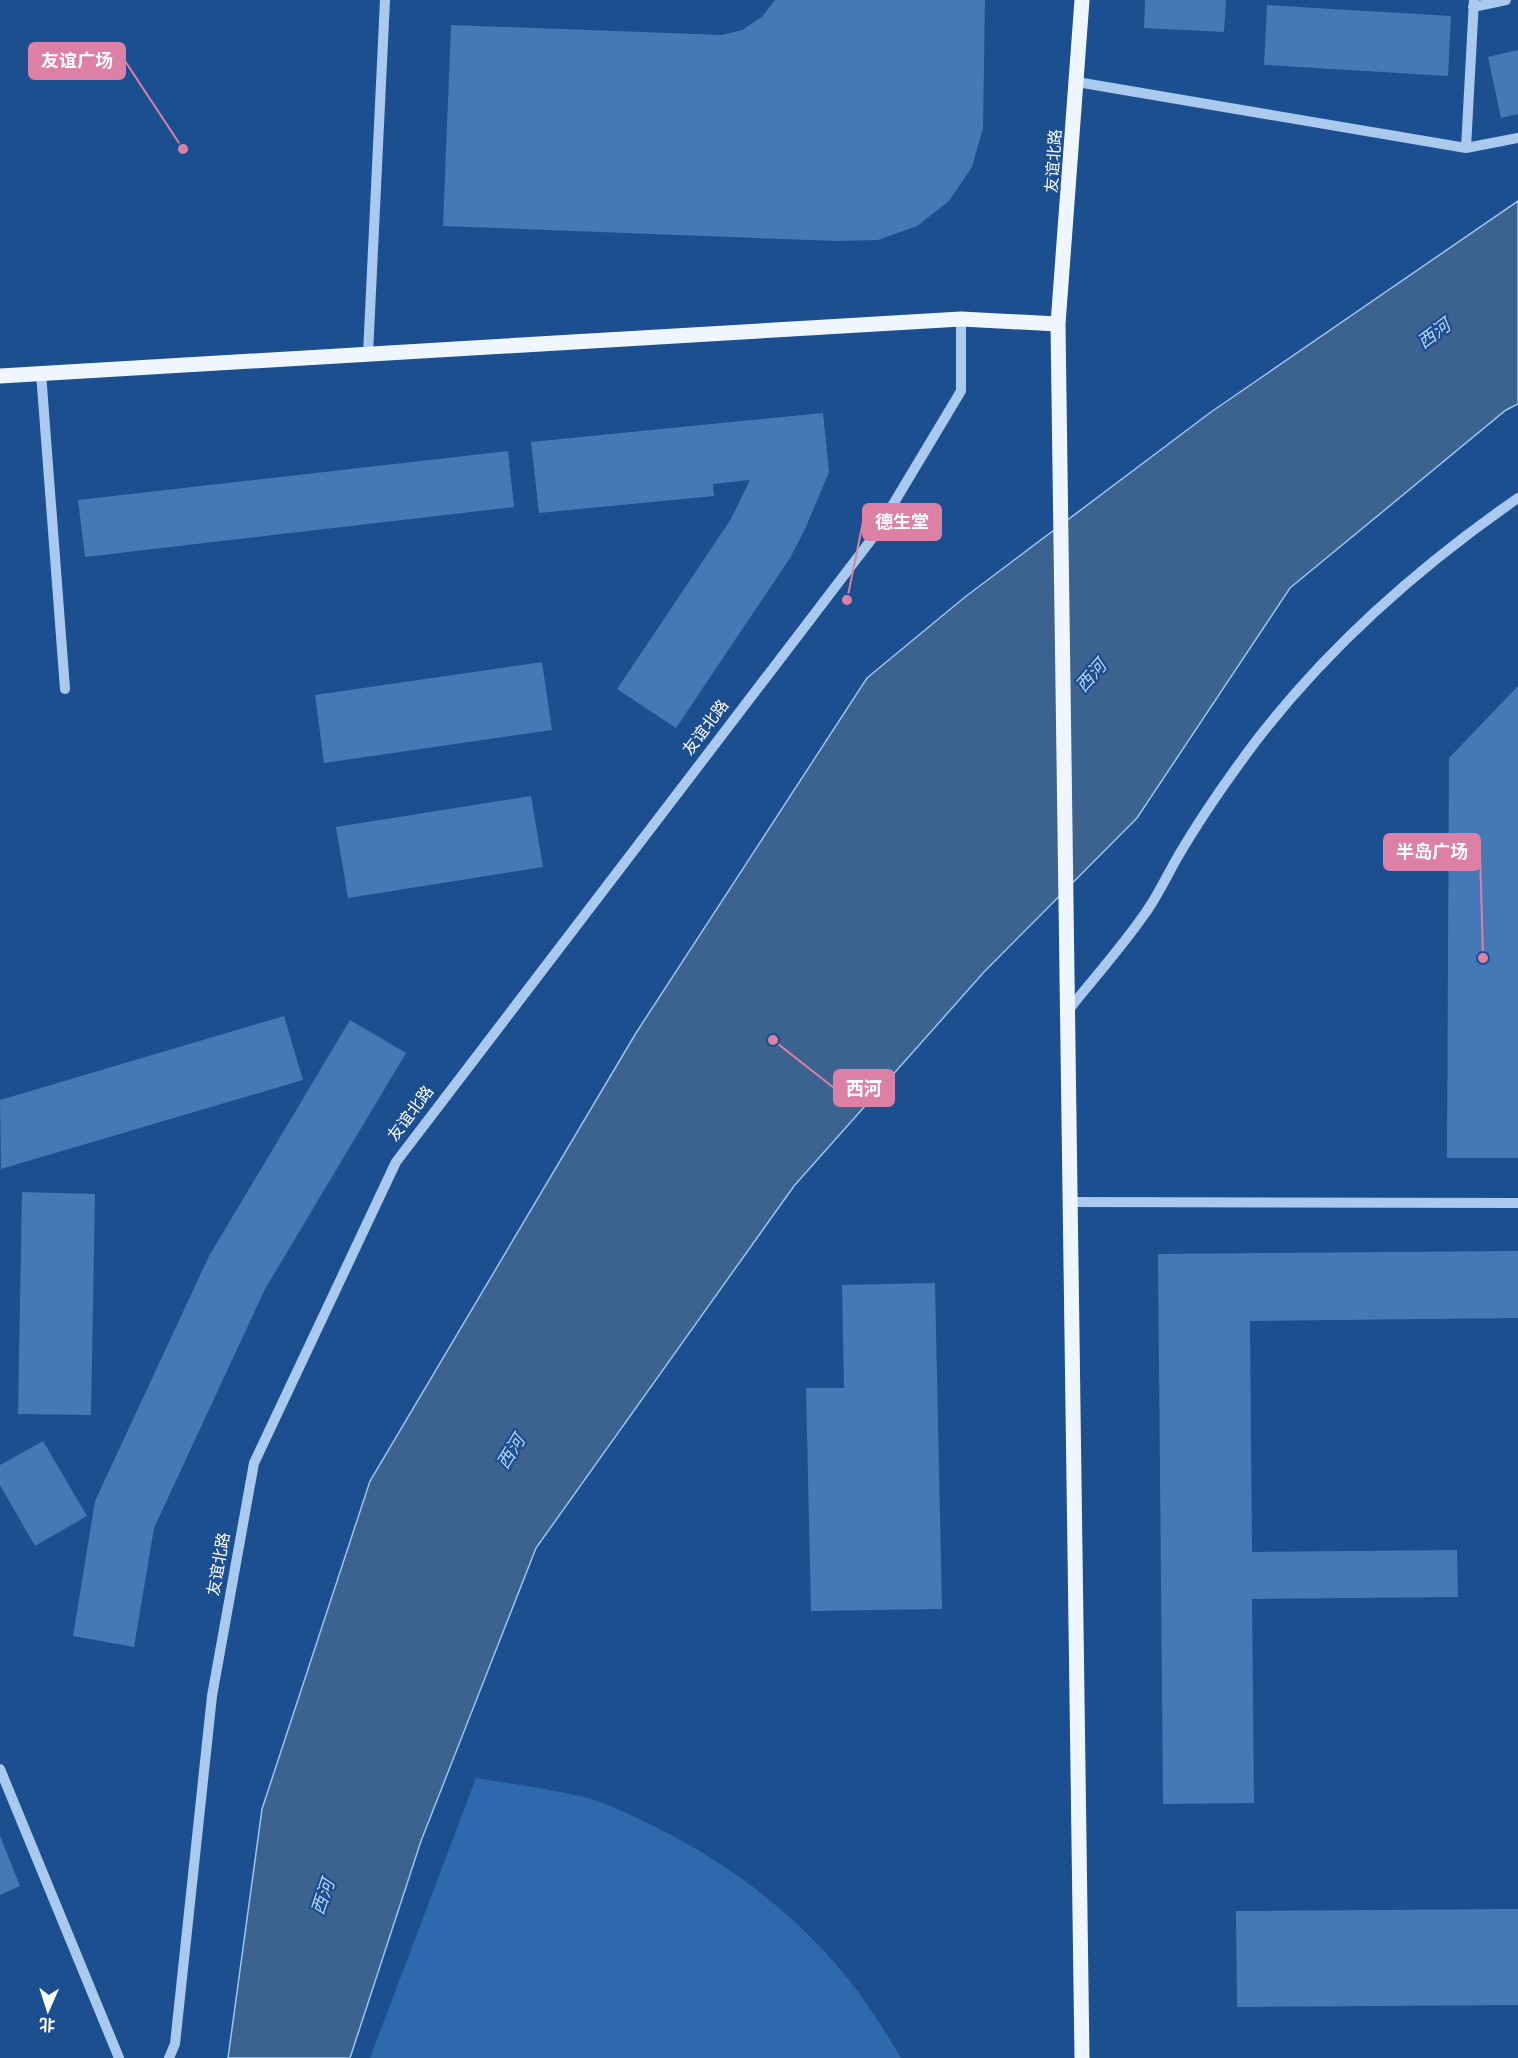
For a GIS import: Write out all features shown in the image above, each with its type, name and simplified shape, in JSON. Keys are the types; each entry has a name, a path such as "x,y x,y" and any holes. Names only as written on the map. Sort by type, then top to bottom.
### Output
{"main road":[{"name":"友谊北路","path":"1082,0 1058,324 1082,2058"},
{"path":"0,376 961,319 1058,324"}],"street":[{"path":"368,354 385,0"},
{"path":"1466,148 1473,4 1506,0"},
{"path":"1077,82 1466,148 1518,138"},
{"name":"友谊北路","path":"169,2058 175,2044 212,1696 254,1463 396,1162 874,536 961,390 961,319"},
{"path":"41,373 65,688"},
{"path":"1067,1012 1146,912 1216,795 1300,688 1354,631 1412,578 1473,529 1518,498"},
{"path":"1070,1202 1518,1203"},
{"path":"0,1769 119,2058"}],"shaded area":[{"path":"476,1778 561,1792 597,1801 651,1825 736,1874 783,1911 826,1953 860,1995 901,2058 370,2058"}],"water":[{"path":"1518,201 1518,404 1506,410 1290,588 1137,818 984,972 794,1186 536,1548 421,1841 350,2058 228,2058 262,1809 370,1481 636,1033 867,678 965,597 1211,412"}],"building":[{"path":"775,0 985,0 983,128 972,167 949,201 917,226 878,240 837,241 443,226 451,25 722,35 742,30 762,17"},
{"path":"1145,0 1226,0 1224,32 1144,28"},
{"path":"1267,5 1451,16 1448,76 1264,65"},
{"path":"1518,50 1518,114 1501,118 1488,57"},
{"path":"823,413 829,472 805,529 790,558 676,728 617,689 731,519 750,480 713,484 714,496 539,513 531,442"},
{"path":"508,451 514,507 85,557 78,500"},
{"path":"542,662 552,730 324,763 315,695"},
{"path":"1518,686 1518,1158 1447,1158 1449,758"},
{"path":"531,796 543,867 348,898 336,827"},
{"path":"284,1016 303,1080 1,1169 0,1100"},
{"path":"350,1020 406,1053 265,1289 154,1528 134,1647 73,1636 95,1501 209,1256"},
{"path":"22,1192 95,1194 91,1415 18,1414"},
{"path":"1518,1251 1518,1318 1250,1321 1252,1552 1457,1550 1458,1597 1252,1599 1254,1803 1163,1804 1158,1254"},
{"path":"935,1283 942,1609 811,1611 806,1388 844,1388 842,1285"},
{"path":"43,1441 87,1516 35,1546 0,1485 0,1465"},
{"path":"0,1836 20,1886 0,1895"},
{"path":"1518,1909 1518,2005 1237,2007 1236,1911"}],"place":[{"name":"友谊广场","path":"183,149"},
{"name":"德生堂","path":"847,600"},
{"name":"半岛广场","path":"1483,958"},
{"name":"西河","path":"773,1040"}]}
